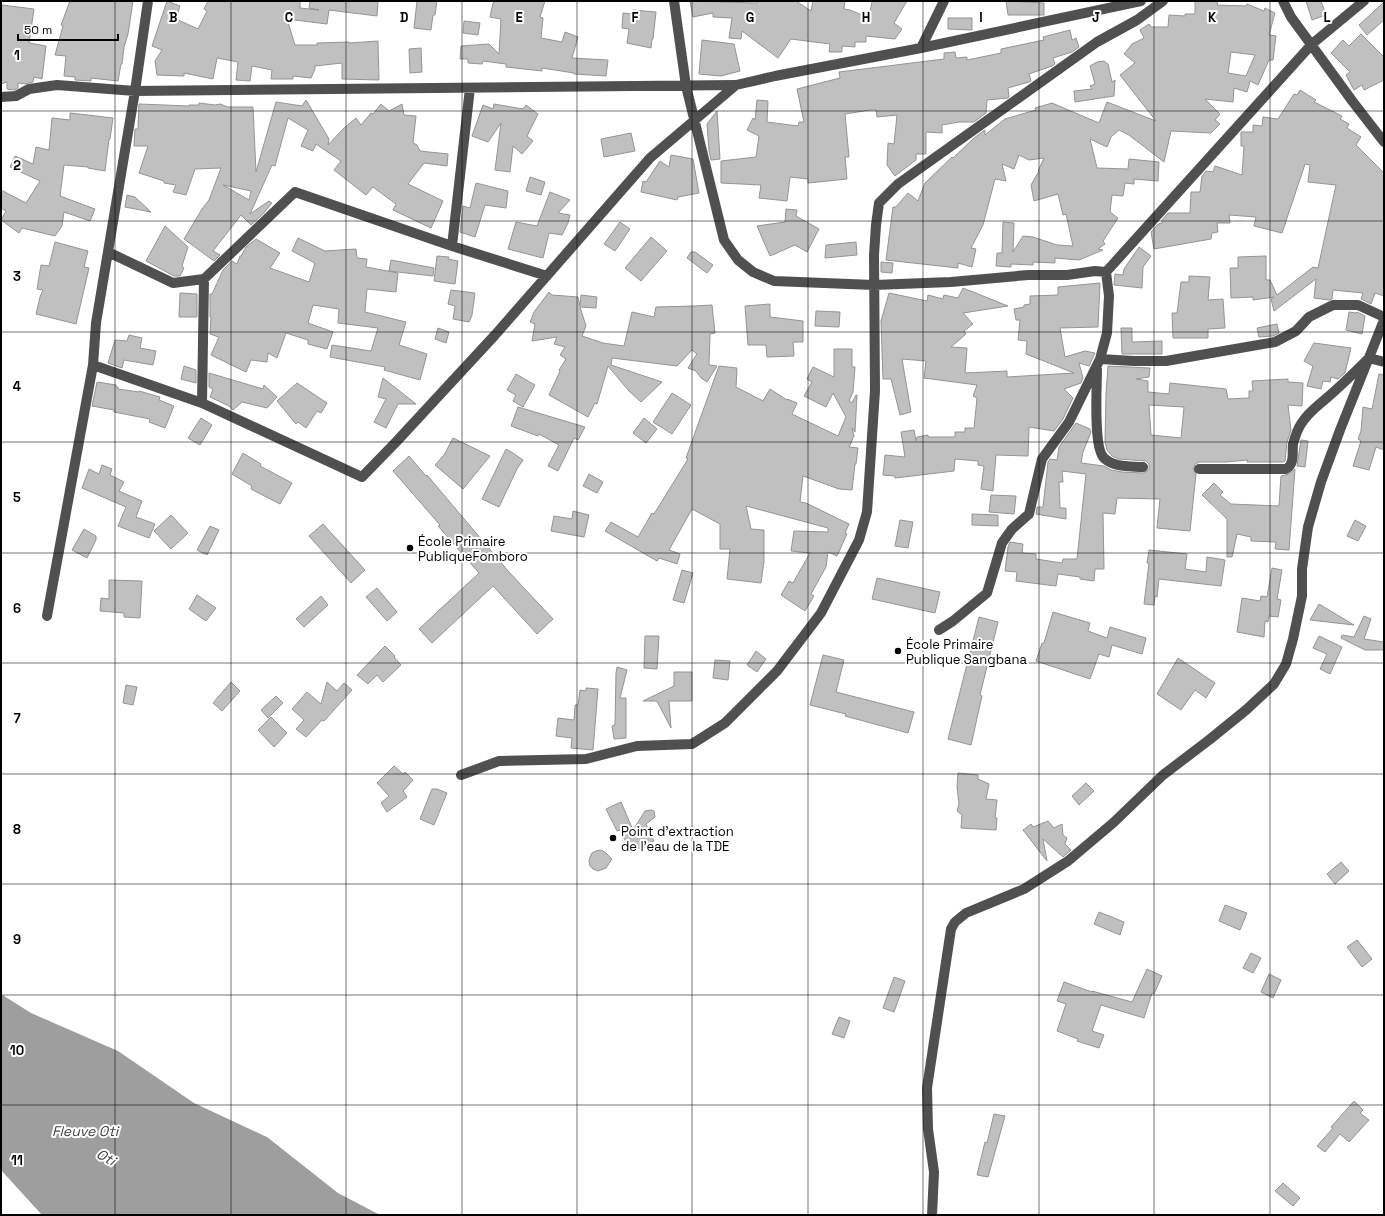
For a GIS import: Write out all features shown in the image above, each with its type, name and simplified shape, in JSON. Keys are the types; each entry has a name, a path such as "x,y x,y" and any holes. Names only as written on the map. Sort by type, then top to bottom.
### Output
{"street":[{"path":"47,616 93,365 96,323 135,91 148,1"},
{"path":"674,1 686,86 724,240 738,260 753,272 774,281 874,285 951,282 1028,275 1067,275 1095,271 1106,272"},
{"path":"921,48 944,1"},
{"path":"1,97 16,96 29,89 56,85 135,91 736,85 921,48 1141,1"},
{"path":"461,775 499,761 586,759 637,746 692,744 725,723 777,671 821,613 859,540 867,512 875,391 874,255 876,225 880,203 898,184 1097,42 1137,20 1164,1"},
{"path":"1283,1 1291,17 1384,142"},
{"path":"1106,272 1312,44 1364,1"},
{"path":"93,365 202,402 362,477 479,352 650,158 736,85"},
{"path":"452,246 470,88"},
{"path":"108,252 173,283 204,279 295,192 452,246 547,276"},
{"path":"939,630 953,621 987,592 1002,543 1012,529 1029,514 1042,459 1069,422 1099,363 1107,333 1110,296 1106,272"},
{"path":"202,402 204,279"},
{"path":"1099,363 1166,361 1275,342 1296,331 1309,318 1333,305 1358,306 1384,317"},
{"path":"932,1215 934,1172 928,1128 927,1088 951,929 955,922 966,913 1024,889 1068,861 1113,823 1163,775 1246,710 1274,684 1286,664 1293,639 1302,596 1302,569 1308,527 1321,482 1384,320"},
{"path":"1369,358 1384,362"},
{"path":"1199,469 1286,469 1290,467 1292,462 1293,445 1300,425 1311,411 1369,358"},
{"path":"1099,363 1097,434 1099,449 1103,458 1112,463 1121,466 1143,467"}],"water":[{"name":"Fleuve Oti","path":"1,994 31,1013 118,1051 194,1103 267,1137 338,1193 380,1215 42,1215 1,1170"}],"building":[{"path":"70,1 133,1 118,81 91,78 91,81 75,80 75,77 64,76 66,56 55,55 63,26 61,25"},
{"path":"167,1 180,6 176,19 198,29 207,11 204,9 208,1 300,1 300,8 319,10 309,8 310,1 378,1 377,16 329,10 327,24 287,19 295,45 378,41 379,80 342,79 342,63 315,66 311,78 293,76 293,79 271,79 272,70 252,66 250,81 236,80 238,62 217,58 213,79 184,73 184,76 157,75 155,61 162,50 152,46"},
{"path":"417,1 437,1 431,30 414,28"},
{"path":"495,1 545,1 540,17 543,18 541,38 562,42 565,32 578,37 572,58 608,60 606,76 574,74 542,68 542,71 506,67 506,64 483,61 482,64 468,63 468,59 460,59 461,46 489,44 499,54 501,19 490,17 493,3"},
{"path":"690,1 757,3 758,1 796,1 811,11 813,1 845,1 844,9 869,18 872,1 907,1 894,23 902,29 895,39 866,36 866,42 855,42 855,47 842,46 842,52 829,52 830,44 791,39 778,58 742,31 741,39 729,38 732,18 713,17 713,13 693,17"},
{"path":"1006,1 1044,3 1044,15 1008,15"},
{"path":"1195,1 1218,1 1217,5 1246,6 1247,4 1264,11 1265,8 1275,13 1269,35 1276,36 1273,60 1269,60 1258,85 1250,81 1247,92 1234,88 1233,102 1205,99 1220,114 1215,120 1220,124 1211,133 1171,131 1164,162 1129,135 1119,130 1111,137 1107,147 1090,139 1097,168 1128,169 1129,159 1159,162 1158,181 1134,179 1134,184 1125,183 1123,196 1112,195 1110,212 1118,218 1103,241 1105,244 1098,249 1103,250 1079,260 1055,258 1055,263 1033,262 1033,265 1011,264 1011,267 996,266 997,253 1002,253 1003,222 1014,223 1013,252 1023,236 1033,237 1057,245 1073,246 1066,214 1063,215 1058,194 1034,201 1031,185 1044,158 1029,160 1019,155 1014,169 1002,164 1006,181 995,179 983,225 971,248 976,249 972,267 958,263 958,268 886,260 893,207 896,207 908,193 918,201 925,183 952,157 953,158 974,138 985,130 985,135 1005,119 1036,110 1035,108 1052,103 1099,123 1107,102 1156,121 1120,75 1135,63 1124,54 1132,44 1144,38 1140,30 1149,24 1151,27 1168,27 1169,15 1185,16 1185,14 1195,14","holes":["1231,52 1255,55 1246,76 1228,73"]},
{"path":"1306,1 1321,1 1326,15 1312,20"},
{"path":"1384,2 1384,20 1367,35 1359,25"},
{"path":"2,5 34,9 29,43 46,46 42,79 34,77 33,82 25,84 18,83 18,88 14,90 7,89 7,82 1,84"},
{"path":"633,10 656,12 651,48 627,43 629,29 622,28 623,13 633,14"},
{"path":"948,18 972,18 972,30 948,29"},
{"path":"464,21 480,23 478,35 463,33"},
{"path":"1070,30 1072,40 1076,38 1079,47 1072,52 1053,58 1055,64 1052,66 1029,74 1031,81 1008,88 1008,98 987,100 986,113 974,122 959,122 942,125 942,133 926,132 926,154 916,154 916,160 895,176 887,165 888,143 894,144 897,115 877,117 876,110 870,110 845,114 849,157 845,157 847,179 808,183 808,179 790,177 787,201 759,198 761,185 721,183 721,161 756,157 759,136 747,130 753,118 755,120 757,100 768,101 767,122 798,126 799,122 804,122 797,89 840,78 839,72 944,59 944,53 955,52 956,58 967,57 967,60 1001,53 1001,49 1044,40 1043,37"},
{"path":"1361,34 1384,57 1384,80 1364,90 1362,85 1354,90 1346,75 1350,72 1331,53 1343,40 1349,46"},
{"path":"702,40 734,44 740,71 721,76 699,74"},
{"path":"421,48 422,72 410,73 409,49"},
{"path":"1104,61 1108,64 1112,82 1115,80 1114,96 1075,102 1074,91 1092,89 1090,86 1095,84 1090,66 1097,62"},
{"path":"1300,90 1316,100 1314,102 1342,116 1340,119 1349,124 1347,128 1361,137 1356,145 1384,173 1384,296 1375,293 1371,304 1361,299 1363,293 1333,290 1332,299 1314,298 1316,279 1274,311 1271,299 1274,297 1253,300 1253,297 1231,298 1230,268 1238,268 1238,257 1266,256 1266,280 1270,280 1277,295 1313,267 1318,268 1336,185 1308,182 1310,165 1305,164 1282,233 1254,226 1256,217 1229,215 1230,223 1217,223 1218,232 1212,233 1211,239 1154,249 1151,232 1158,224 1162,223 1162,220 1168,213 1190,213 1191,192 1200,192 1202,176 1206,171 1213,172 1215,166 1242,175 1244,146 1241,146 1241,132 1253,132 1253,125 1262,126 1263,117 1278,119 1294,94 1297,95"},
{"path":"306,100 329,139 328,145 356,118 361,125 381,104 389,111 402,104 404,115 416,116 413,143 417,145 420,151 448,154 447,166 424,163 408,184 443,201 431,228 393,210 396,204 373,187 366,195 334,170 341,161 316,144 313,151 301,146 308,130 288,118 275,166 272,165 250,214 269,201 272,203 251,225 241,215 213,251 220,255 214,261 184,239 209,200 221,168 195,169 186,195 173,192 176,185 164,183 164,181 139,173 148,146 134,146 135,129 138,129 139,104 189,106 199,105 199,103 215,105 220,104 228,107 253,107 256,172 276,102 302,106","holes":["223,185 251,191 249,200"]},
{"path":"494,104 523,109 526,105 538,114 527,136 533,141 522,154 513,146 510,172 495,170 501,123 488,142 472,136 483,105 493,109"},
{"path":"717,111 720,159 711,160 707,124"},
{"path":"70,113 113,118 105,171 88,167 64,165 60,196 95,209 90,221 64,212 62,226 55,236 22,228 19,233 1,220 6,211 1,208 1,190 26,203 40,181 10,167 15,156 33,164 36,147 49,150 52,118 70,120"},
{"path":"631,133 635,151 604,157 601,139"},
{"path":"671,155 693,159 699,193 678,197 677,200 641,192 643,181 646,182 660,161 669,167"},
{"path":"530,177 545,182 541,195 526,191"},
{"path":"476,183 508,191 506,208 485,205 475,237 460,232 463,206 470,208"},
{"path":"550,192 570,200 558,213 570,215 562,235 549,233 543,258 508,249 516,222 537,226"},
{"path":"127,195 135,197 151,212 125,207"},
{"path":"786,209 797,210 796,216 819,229 807,252 795,245 770,256 757,226 785,222"},
{"path":"620,222 630,229 615,251 604,244"},
{"path":"165,226 188,247 182,266 184,268 180,276 174,276 146,261"},
{"path":"651,237 667,251 641,281 625,268"},
{"path":"298,238 325,251 356,249 357,258 367,259 366,267 398,273 396,292 367,289 365,312 406,322 399,345 427,354 420,380 384,370 385,367 330,357 332,345 371,351 378,328 338,323 339,309 313,305 308,323 333,332 327,349 308,344 308,340 286,333 277,358 268,353 267,362 251,360 246,372 211,355 219,337 210,334 210,294 212,294 223,270 232,261 237,264 246,247 256,239 280,253 270,268 309,282 315,263 292,251"},
{"path":"55,242 88,251 84,267 89,268 76,324 36,314 43,290 37,289 41,265 49,266"},
{"path":"856,242 857,255 825,258 826,245"},
{"path":"1139,247 1151,256 1143,267 1142,288 1114,285 1115,274 1123,275 1124,269"},
{"path":"691,252 695,252 713,265 707,273 687,258"},
{"path":"437,256 449,257 448,259 458,261 455,284 434,281"},
{"path":"391,260 434,268 433,276 389,271"},
{"path":"881,262 893,263 892,273 881,272"},
{"path":"1189,276 1210,277 1208,300 1223,299 1225,328 1208,329 1208,338 1173,338 1172,313 1177,313 1181,282 1189,282"},
{"path":"1100,283 1098,327 1060,328 1065,357 1085,351 1095,353 1089,366 1079,363 1083,378 1081,383 1064,389 1073,398 1063,419 1054,431 1029,427 1028,456 996,455 993,491 981,489 984,466 978,465 978,461 955,459 954,471 895,478 895,476 883,475 885,455 905,457 901,432 914,430 916,441 917,437 928,435 928,437 955,437 955,432 965,432 965,428 974,428 977,398 973,396 977,385 924,378 926,361 902,359 911,412 900,415 891,379 883,379 881,321 889,293 927,301 928,295 943,299 944,295 958,298 963,288 1008,306 963,313 973,324 964,331 966,334 951,347 967,348 965,373 1007,371 1007,377 1074,373 1026,354 1027,341 1018,340 1020,320 1016,320 1014,309 1030,304 1030,296 1058,295 1058,287"},
{"path":"451,290 475,293 472,315 469,322 453,319 455,306 448,304"},
{"path":"549,292 552,295 578,297 580,306 581,295 597,297 596,308 580,307 586,326 582,336 603,343 624,346 632,312 654,317 656,307 712,305 715,333 710,334 709,365 717,366 707,382 701,378 696,371 688,368 697,354 692,350 677,366 612,358 611,365 662,382 641,402 629,391 608,366 597,404 595,403 588,417 549,395 560,371 559,370 566,359 560,355 565,347 554,344 557,337 532,341 535,324 530,322 534,312"},
{"path":"180,293 197,294 197,317 179,317"},
{"path":"770,304 770,317 803,321 803,342 793,342 794,356 767,357 766,345 748,345 745,306"},
{"path":"816,311 840,312 839,327 815,326"},
{"path":"1349,312 1357,312 1365,316 1362,334 1346,330"},
{"path":"1277,324 1279,333 1273,336 1259,337 1257,328"},
{"path":"438,328 449,332 446,343 435,339"},
{"path":"1121,328 1132,328 1132,342 1162,341 1162,354 1122,354"},
{"path":"129,335 142,338 140,348 156,351 153,365 124,360 122,368 108,363 115,340 127,341"},
{"path":"1314,343 1351,348 1345,373 1338,379 1331,377 1330,382 1323,381 1321,389 1307,386 1313,366 1304,361"},
{"path":"834,349 852,349 852,367 855,367 853,392 849,401 852,403 857,395 855,432 852,428 854,436 849,447 858,448 852,490 839,489 803,476 800,502 806,503 849,524 845,533 847,534 837,556 828,552 826,567 811,594 814,596 805,611 781,595 789,581 793,583 810,553 791,551 794,531 828,532 828,528 746,506 751,529 764,530 764,561 761,583 727,579 730,549 720,549 720,524 692,509 669,550 680,554 677,564 659,558 657,561 605,531 611,522 638,537 652,513 654,514 688,459 686,458 719,366 737,368 736,387 763,401 770,389 787,400 797,403 792,414 838,436 846,417 833,393 826,407 804,396 812,382 807,379 813,367 834,377"},
{"path":"184,366 196,370 196,383 181,379"},
{"path":"1108,366 1150,368 1149,377 1136,379 1148,381 1148,392 1169,394 1170,383 1226,389 1228,399 1249,398 1249,391 1253,391 1252,381 1288,379 1288,382 1303,383 1302,406 1288,405 1291,430 1287,442 1284,462 1247,462 1248,460 1199,462 1195,464 1193,469 1196,474 1190,531 1157,528 1160,499 1117,498 1115,514 1103,513 1104,569 1095,569 1094,581 1080,579 1080,577 1058,574 1056,586 1016,581 1017,572 1005,571 1010,542 1023,544 1022,553 1036,554 1036,559 1062,563 1063,559 1077,559 1086,474 1062,471 1063,482 1059,482 1060,508 1066,508 1066,519 1036,514 1037,507 1043,507 1048,462 1050,459 1057,460 1059,447 1076,423 1090,429 1091,432 1083,452 1081,463 1104,466 1111,470 1122,472 1143,473 1149,470 1149,464 1146,461 1119,459 1112,456 1107,450 1105,442","holes":["1149,405 1184,407 1181,438 1151,435"]},
{"path":"209,373 263,389 264,385 277,397 267,408 242,402 233,410 229,406 210,397 213,389 209,387"},
{"path":"516,374 535,385 523,407 513,401 516,395 507,390"},
{"path":"1379,374 1384,375 1384,450 1376,447 1369,470 1353,466 1361,441 1358,439 1361,431 1363,407 1372,409"},
{"path":"383,378 416,404 398,404 386,428 374,422 386,399 378,397"},
{"path":"97,382 116,385 118,389 139,391 160,397 159,400 174,406 165,428 149,422 150,419 92,406"},
{"path":"297,383 327,403 321,413 317,411 306,428 298,422 296,424 277,401"},
{"path":"672,393 691,405 672,434 653,422"},
{"path":"518,407 585,427 578,440 574,438 558,471 548,466 559,445 539,434 538,436 511,426"},
{"path":"201,418 212,425 200,445 188,438"},
{"path":"644,418 657,429 646,443 633,433"},
{"path":"453,438 490,456 463,489 435,465 444,455"},
{"path":"1301,440 1308,441 1305,467 1297,466"},
{"path":"506,449 523,460 517,469 499,507 482,499"},
{"path":"243,453 261,464 260,466 292,483 280,504 251,489 252,486 232,474"},
{"path":"409,456 426,476 427,475 509,572 553,619 537,634 493,586 432,643 419,629 479,573 393,471"},
{"path":"102,465 112,469 110,475 124,482 119,491 142,501 136,517 155,524 149,538 118,526 126,507 82,488 89,469 99,474"},
{"path":"1295,469 1289,550 1275,549 1276,542 1251,541 1251,537 1237,534 1232,557 1227,557 1227,519 1202,495 1214,483 1223,492 1220,495 1231,504 1279,506 1281,476 1289,474"},
{"path":"589,474 603,482 597,493 583,486"},
{"path":"991,495 1016,496 1014,514 989,512"},
{"path":"573,511 589,515 584,537 551,531 554,516 572,519"},
{"path":"972,514 998,515 998,526 972,525"},
{"path":"171,515 188,533 171,549 154,531"},
{"path":"900,520 913,522 908,548 895,546"},
{"path":"1355,520 1366,526 1358,541 1347,536"},
{"path":"323,524 365,570 351,583 309,536"},
{"path":"210,526 219,530 207,555 197,550"},
{"path":"84,529 96,536 96,540 87,558 72,550"},
{"path":"1149,550 1187,554 1185,569 1206,572 1207,557 1225,560 1221,586 1159,579 1157,597 1155,596 1154,605 1144,604"},
{"path":"1272,568 1282,570 1277,599 1281,600 1278,617 1269,616 1268,622 1265,621 1264,637 1237,632 1242,598 1260,601 1261,596 1267,597"},
{"path":"682,570 693,573 684,603 673,600"},
{"path":"877,578 940,592 935,613 872,599"},
{"path":"109,580 142,581 140,618 124,617 124,613 100,611 101,598 109,599"},
{"path":"377,588 397,612 387,621 366,597"},
{"path":"197,595 216,608 206,621 189,609"},
{"path":"321,596 328,605 304,627 296,619"},
{"path":"1319,604 1354,625 1310,620"},
{"path":"1053,612 1090,623 1088,631 1107,638 1110,627 1146,638 1142,654 1112,645 1109,657 1099,654 1090,679 1036,661 1042,643 1044,643"},
{"path":"1364,616 1371,619 1364,639 1384,642 1384,650 1365,650 1341,638 1342,635 1354,637"},
{"path":"979,617 998,622 980,695 982,696 971,745 948,739"},
{"path":"645,636 659,636 657,669 644,668"},
{"path":"1319,636 1342,647 1330,674 1320,669 1327,654 1313,648"},
{"path":"385,646 395,656 394,657 401,665 383,682 377,675 368,684 357,675"},
{"path":"756,651 766,659 757,672 747,665"},
{"path":"823,655 844,660 836,692 914,712 908,733 845,716 846,714 810,705"},
{"path":"1178,658 1215,683 1206,698 1195,690 1181,710 1157,694"},
{"path":"715,660 730,661 728,680 713,678"},
{"path":"617,667 627,670 620,698 626,698 626,738 614,739 612,726 615,725"},
{"path":"674,672 692,672 692,701 669,701 671,728 657,701 643,701 674,686"},
{"path":"231,682 240,691 222,711 213,703"},
{"path":"327,682 337,691 344,683 352,690 324,721 322,720 306,737 296,729 304,720 292,709 307,692 321,704"},
{"path":"126,685 137,687 133,705 123,703"},
{"path":"586,688 598,689 593,750 571,748 572,738 556,736 558,718 574,720 575,705 578,705 580,690 586,691"},
{"path":"276,696 283,703 268,718 261,710"},
{"path":"271,717 287,733 274,747 258,730"},
{"path":"394,766 403,774 405,772 413,780 403,791 407,797 387,812 381,803 389,796 377,783"},
{"path":"958,773 978,775 978,779 989,784 986,799 997,800 995,818 997,818 996,830 961,828 962,815 957,811 959,804 957,787"},
{"path":"1086,783 1094,791 1079,805 1072,796"},
{"path":"432,789 437,789 447,793 434,825 420,819"},
{"path":"621,802 633,830 645,811 654,811 655,817 646,824 654,841 631,852 620,830 617,831 606,809"},
{"path":"1048,821 1054,828 1062,824 1063,835 1067,838 1065,844 1071,850 1063,857 1043,839 1047,861 1023,830 1031,824 1033,827"},
{"path":"600,850 605,852 612,859 606,868 598,871 590,866 589,861 592,853"},
{"path":"1341,862 1349,871 1335,884 1327,874"},
{"path":"1225,905 1247,913 1240,930 1219,921"},
{"path":"1099,912 1124,922 1120,935 1094,924"},
{"path":"1357,940 1372,959 1362,967 1347,947"},
{"path":"1251,953 1261,958 1253,973 1243,968"},
{"path":"1147,969 1162,976 1154,994 1152,993 1144,1018 1101,1005 1092,1031 1104,1035 1099,1048 1077,1041 1078,1039 1057,1031 1066,1004 1057,1001 1064,982 1092,992 1132,1002"},
{"path":"1269,974 1281,980 1273,998 1261,992"},
{"path":"894,977 905,981 894,1012 883,1008"},
{"path":"839,1017 850,1021 844,1038 832,1034"},
{"path":"1354,1101 1363,1110 1360,1113 1369,1120 1349,1142 1340,1134 1325,1152 1317,1146 1333,1128 1331,1127"},
{"path":"994,1114 1005,1116 988,1177 977,1175 985,1142 987,1143"},
{"path":"1283,1183 1300,1198 1293,1206 1275,1191"}],"place":[{"name":"École Primaire PubliqueFomboro","path":"410,548"},
{"name":"École Primaire Publique Sangbana","path":"898,651"},
{"name":"Point d'extraction de l'eau de la TDE","path":"613,838"}],"water label":[{"name":"Oti","path":"106,1157"}]}
